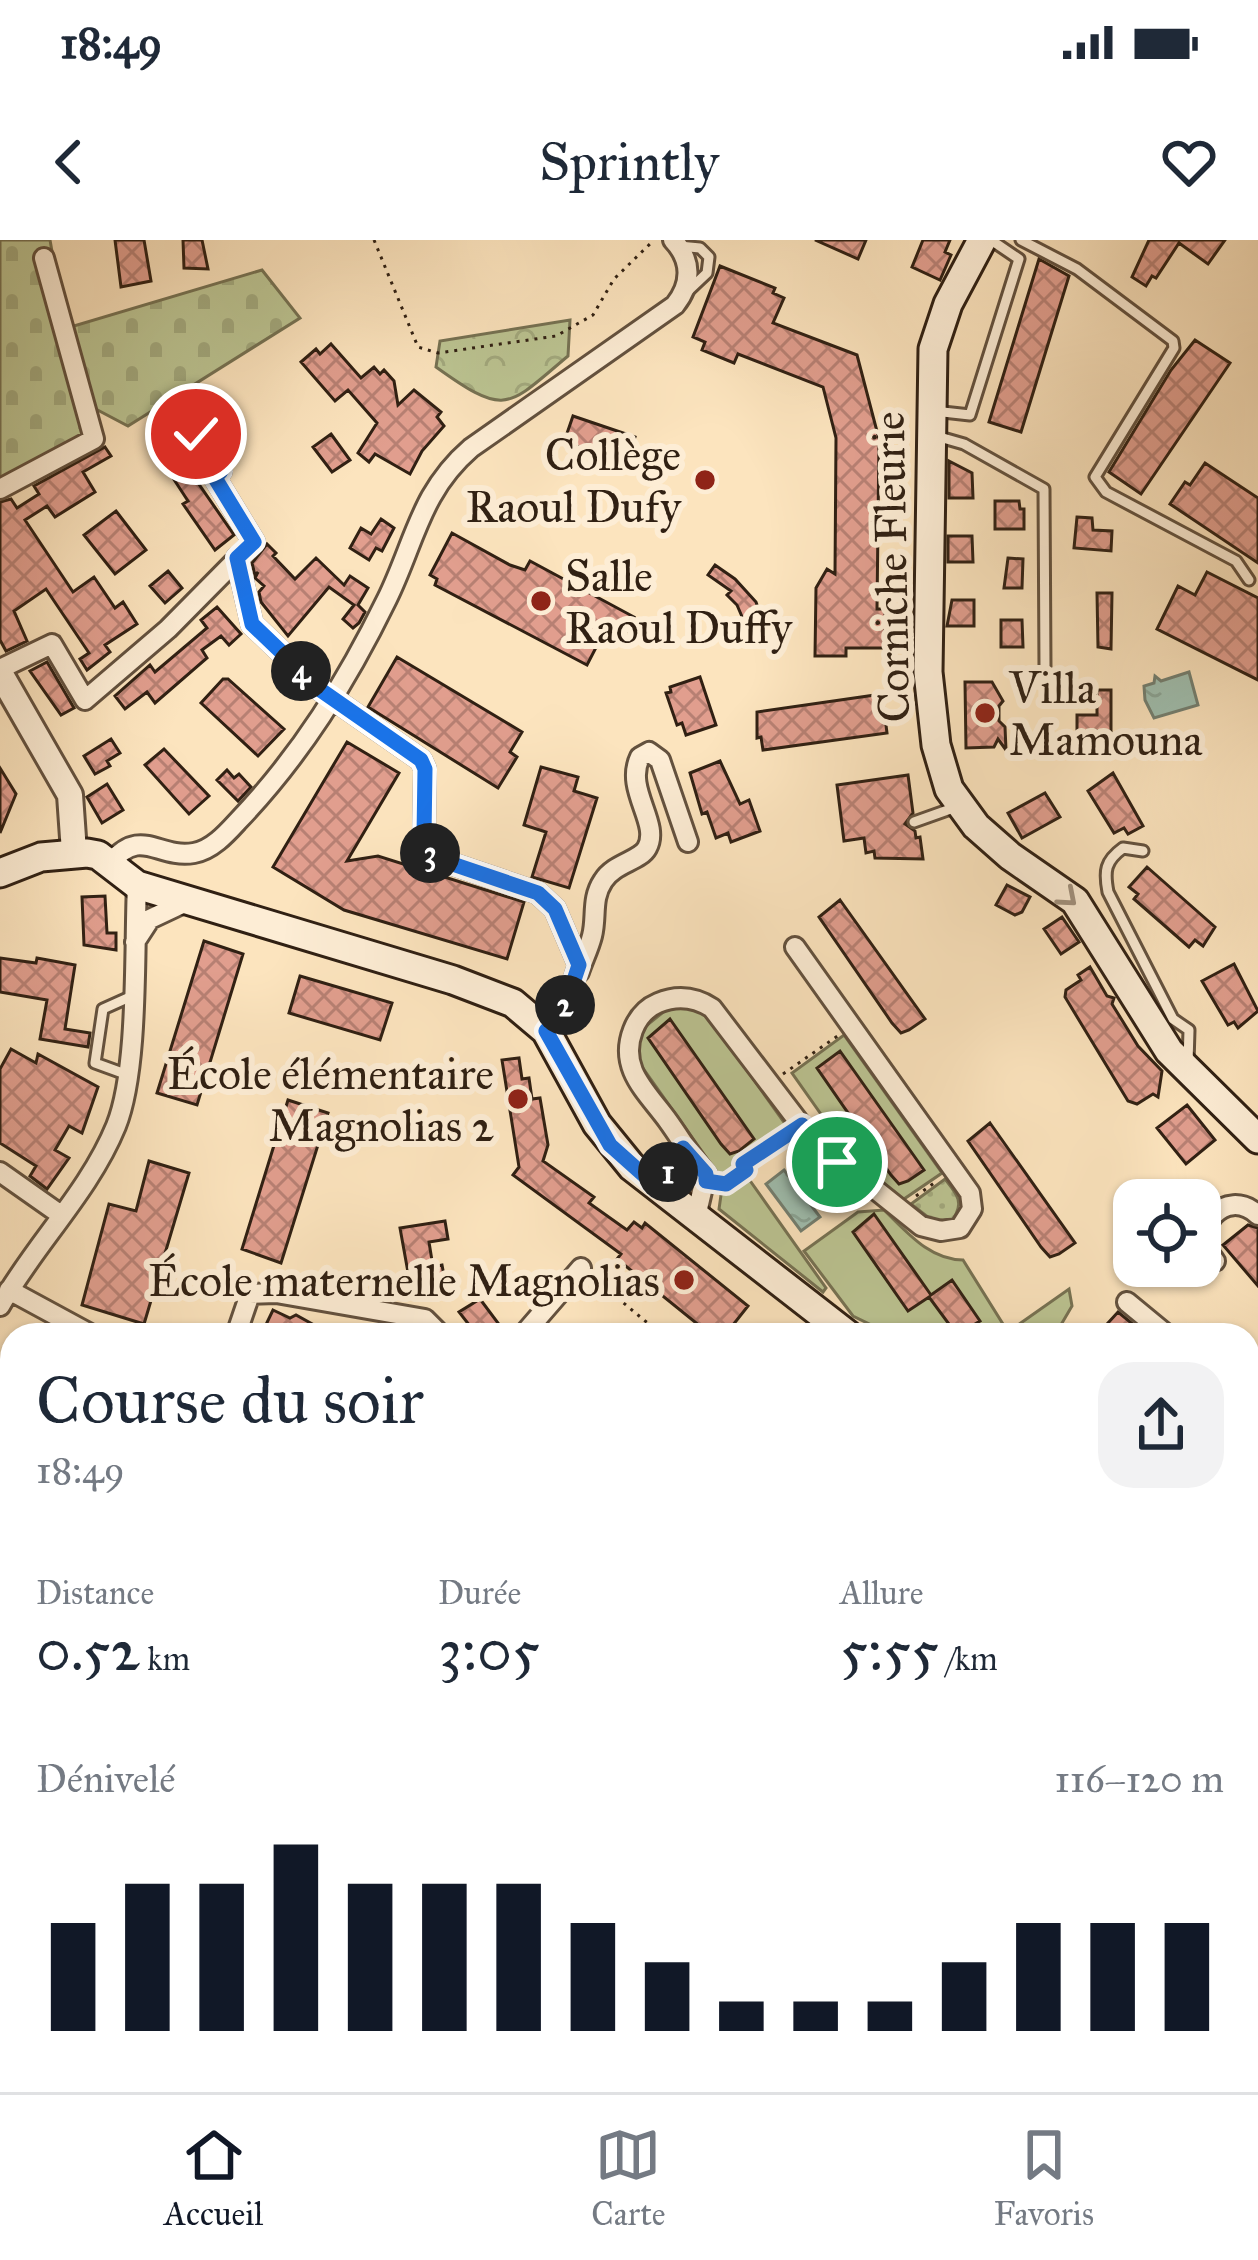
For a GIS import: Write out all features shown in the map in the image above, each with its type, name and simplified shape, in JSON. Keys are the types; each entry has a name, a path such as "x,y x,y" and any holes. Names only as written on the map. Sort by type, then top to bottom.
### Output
{"main road":[{"name":"Corniche Fleurie","path":"997,242 937,332 928,672 936,745 958,806 1010,856 1075,901 1158,1034 1258,1139"},
{"path":"0,873 34,859 74,852 98,855 137,885 498,995 531,1015 546,1031 610,1145 826,1323"}],"street":[{"path":"110,863 133,845 182,854 204,850 292,761 333,700 390,593 423,509 443,473 471,448 675,305 684,292 688,268 676,243"},
{"path":"0,489 94,440 44,258"},
{"path":"74,852 70,795 0,671 52,644 85,700 168,628 254,542 215,478 221,471 196,434"},
{"path":"237,558 252,624 333,700 421,760 425,769 424,835 432,857 547,899 579,972"},
{"path":"546,1031 558,1020 579,972 593,933 600,885 610,870 648,846 650,833 634,775 640,757 649,752 660,760 688,842"},
{"path":"64,1323 5,1298 109,1142 120,1114 128,1076 137,885"},
{"path":"135,942 150,919 189,901"},
{"path":"696,1217 706,1174 631,1072 627,1052 641,1015 654,1004 688,998 712,1008 802,1125 837,1162 921,1226 941,1232 960,1228 972,1209 970,1193 795,947"},
{"path":"657,1187 683,1148"},
{"path":"0,1172 61,1215"},
{"path":"1221,1207 1249,1207 1258,1215"},
{"path":"533,1323 580,1268"},
{"path":"240,1323 250,1294 276,1293 429,1323"},
{"path":"1127,1302 1152,1323"}],"lane":[{"path":"1021,240 1077,269 1174,341 1095,477 1106,492 1236,562 1250,580"},
{"path":"931,423 970,415 1019,259 997,242"},
{"path":"931,423 1044,489 1046,668"},
{"path":"914,822 958,806"},
{"path":"1143,851 1123,848 1111,857 1104,872 1108,892 1173,1019 1189,1030 1188,1069"},
{"path":"128,1076 95,1063 103,1009 132,996"}],"path":[{"path":"374,240 418,347 438,353 556,336 593,315 614,279 654,240"},
{"path":"771,1082 851,1026"},
{"path":"706,1181 726,1184 746,1170 743,1164 802,1125"},
{"path":"899,1209 953,1169"},
{"path":"580,1268 647,1323"}],"green space":[{"path":"0,240 50,240 85,439 0,486"},
{"path":"262,270 300,318 128,426 90,406 67,328"},
{"path":"570,320 568,356 532,386 506,400 478,394 436,367 440,341"},
{"path":"671,1006 699,1009 715,1025 788,1128 723,1181 640,1064 637,1033"},
{"path":"844,1035 942,1173 901,1201 885,1187 864,1152 823,1117 792,1073"},
{"path":"746,1175 826,1288 823,1292 719,1209 722,1188"},
{"path":"945,1179 956,1193 958,1208 953,1219 933,1221 911,1204"},
{"path":"884,1210 929,1250 963,1260 1002,1323 867,1323 853,1316 804,1251 858,1212"},
{"path":"1069,1289 1072,1306 1062,1323 1021,1323"}],"water":[{"path":"1189,672 1198,705 1154,718 1144,686 1154,683 1155,676 1161,681"},
{"path":"784,1170 820,1217 801,1231 766,1184"}],"building":[{"path":"115,240 144,240 151,281 121,287"},
{"path":"183,240 202,240 208,269 184,268"},
{"path":"815,240 866,240 858,259"},
{"path":"923,240 950,240 945,252 951,255 940,280 912,267"},
{"path":"1149,240 1225,240 1208,264 1179,243 1146,286 1132,277"},
{"path":"1039,259 1069,276 1021,432 989,422"},
{"path":"720,266 775,288 773,293 784,298 773,323 857,355 879,439 877,609 885,609 885,648 846,648 846,656 815,656 816,588 827,569 835,574 836,438 823,387 738,354 734,363 702,350 705,342 693,337"},
{"path":"1195,340 1230,363 1141,494 1109,472 1171,370"},
{"path":"331,344 361,378 374,367 380,374 384,370 394,381 398,405 414,390 441,412 437,417 444,426 410,474 375,454 369,462 358,453 377,423 348,390 335,401 301,362"},
{"path":"573,416 635,437 627,463 564,442"},
{"path":"171,425 192,460 196,458 204,470 194,477 234,535 215,550 183,504 188,501 171,475 178,470 156,433"},
{"path":"331,434 350,460 332,472 313,447"},
{"path":"105,447 111,456 83,472 95,492 55,517 47,506 25,520 73,592 94,577 115,608 123,602 137,624 105,645 110,652 87,670 80,659 89,653 46,589 14,611 27,641 6,651 0,640 0,502 11,499 17,508 39,494 34,486"},
{"path":"949,461 972,473 973,498 949,498"},
{"path":"1205,463 1258,498 1258,563 1170,504"},
{"path":"995,501 1019,501 1024,529 995,529"},
{"path":"116,511 146,550 115,574 84,535"},
{"path":"1077,517 1092,518 1093,530 1112,531 1111,551 1074,548"},
{"path":"381,519 394,528 382,551 376,548 369,560 350,548 361,528 371,534"},
{"name":"Salle Raoul Duffy","path":"452,533 510,565 525,570 530,561 634,617 621,641 604,632 587,665 435,585 437,579 430,575"},
{"path":"948,536 972,536 973,562 948,562"},
{"path":"267,544 295,579 316,558 344,585 350,576 368,588 358,605 365,612 359,623 353,628 343,619 354,605 329,587 288,636 261,602 259,592 264,586 255,578 258,572 255,575 252,563"},
{"path":"1008,558 1023,559 1022,588 1004,588"},
{"path":"715,565 756,602 762,619 762,647 745,644 746,626 727,595 731,591 708,575"},
{"path":"168,571 182,588 165,603 150,586"},
{"path":"1207,572 1258,598 1258,680 1157,629 1178,586 1195,595"},
{"path":"1097,593 1112,593 1111,649 1098,647"},
{"path":"952,600 974,600 974,626 947,626"},
{"path":"217,607 241,634 229,645 221,636 202,650 207,658 155,703 147,692 125,709 115,696 150,665 155,672 207,628 201,620"},
{"path":"1001,620 1022,620 1023,647 1001,647"},
{"path":"397,657 522,732 510,752 517,757 498,788 368,707"},
{"path":"47,662 74,708 61,715 30,671"},
{"path":"700,677 716,725 686,735 682,723 677,725 666,693 671,692 670,687"},
{"path":"223,679 284,729 258,756 201,703"},
{"name":"Villa Mamouna","path":"965,682 992,682 1003,701 999,721 1005,727 1006,750 998,739 994,747 966,748"},
{"path":"1097,690 1111,690 1111,731 1077,731 1077,715 1097,715"},
{"path":"882,694 887,733 763,750 761,737 757,738 757,712"},
{"path":"111,739 120,753 95,774 84,756"},
{"path":"347,742 399,773 347,861 378,856 524,902 507,959 344,910 273,867"},
{"path":"164,749 209,796 189,814 145,765"},
{"path":"720,761 740,804 749,800 760,831 731,842 728,833 716,838 707,812 702,814 690,773"},
{"path":"541,767 578,777 574,791 597,798 569,888 532,877 546,832 524,825"},
{"path":"0,768 16,794 0,833"},
{"path":"227,770 234,778 239,774 251,787 238,801 217,780"},
{"path":"1113,773 1143,826 1128,834 1124,828 1114,833 1088,791"},
{"path":"908,775 913,813 905,824 920,837 923,859 875,858 874,851 866,853 864,838 844,841 837,785"},
{"path":"107,784 123,810 102,823 87,797"},
{"path":"1045,793 1060,817 1022,838 1008,813"},
{"path":"1147,867 1215,927 1203,946 1195,940 1189,947 1134,899 1138,894 1129,887"},
{"path":"1007,885 1030,897 1015,915 996,905"},
{"path":"105,896 107,933 116,933 116,950 84,945 82,897"},
{"path":"840,900 925,1019 909,1030 901,1033 892,1023 819,917"},
{"path":"1062,917 1079,942 1061,954 1044,929"},
{"path":"204,941 243,954 197,1105 157,1093"},
{"path":"0,958 75,965 65,1029 90,1033 88,1047 40,1039 47,1000 0,992"},
{"path":"1234,964 1258,1011 1238,1028 1234,1022 1228,1025 1202,981"},
{"path":"1090,967 1107,996 1114,998 1112,1004 1138,1046 1162,1071 1158,1097 1153,1094 1137,1104 1128,1101 1065,997 1066,990 1081,980 1078,975"},
{"path":"300,976 392,1003 380,1040 289,1013"},
{"path":"670,1019 754,1139 739,1151 730,1154 721,1144 648,1038"},
{"path":"11,1049 36,1063 38,1054 98,1087 82,1133 69,1126 55,1150 69,1158 47,1189 30,1176 36,1166 0,1143 0,1069"},
{"path":"840,1051 924,1170 908,1181 899,1184 891,1175 817,1068"},
{"path":"519,1058 532,1099 540,1098 548,1145 543,1161 594,1197 589,1203 627,1230 634,1222 642,1228 645,1223 748,1306 735,1323 696,1323 617,1259 621,1254 513,1175 519,1167 502,1060"},
{"path":"288,1100 328,1113 281,1263 242,1249"},
{"path":"1187,1105 1215,1140 1186,1164 1157,1128"},
{"path":"990,1123 1075,1243 1059,1254 1050,1257 1041,1247 968,1141"},
{"path":"149,1161 189,1173 144,1323 82,1305 109,1204 136,1211"},
{"path":"874,1214 931,1295 952,1280 980,1321 948,1323 929,1297 908,1311 853,1232"},
{"path":"445,1221 448,1239 429,1242 433,1267 442,1265 445,1281 411,1289 400,1228"},
{"path":"1248,1225 1258,1228 1258,1286 1223,1245"},
{"path":"480,1299 498,1323 468,1323 459,1312"},
{"path":"273,1310 310,1323 267,1323"},
{"path":"1118,1312 1131,1323 1108,1323"}],"place":[{"name":"Collège Raoul Dufy","path":"705,480"},
{"name":"Salle Raoul Duffy","path":"541,601"},
{"name":"Villa Mamouna","path":"985,713"},
{"name":"École élémentaire Magnolias 2","path":"518,1099"},
{"name":"École maternelle Magnolias","path":"684,1280"}],"route":[{"path":"196,434 221,471 215,478 254,542 237,558 252,624 322,691 421,760 425,769 424,835 432,857 538,893 555,909 579,972 564,1010 546,1031 610,1145 657,1187 683,1148 706,1174 706,1181 726,1184 746,1170 743,1164 802,1125 837,1162"}]}
